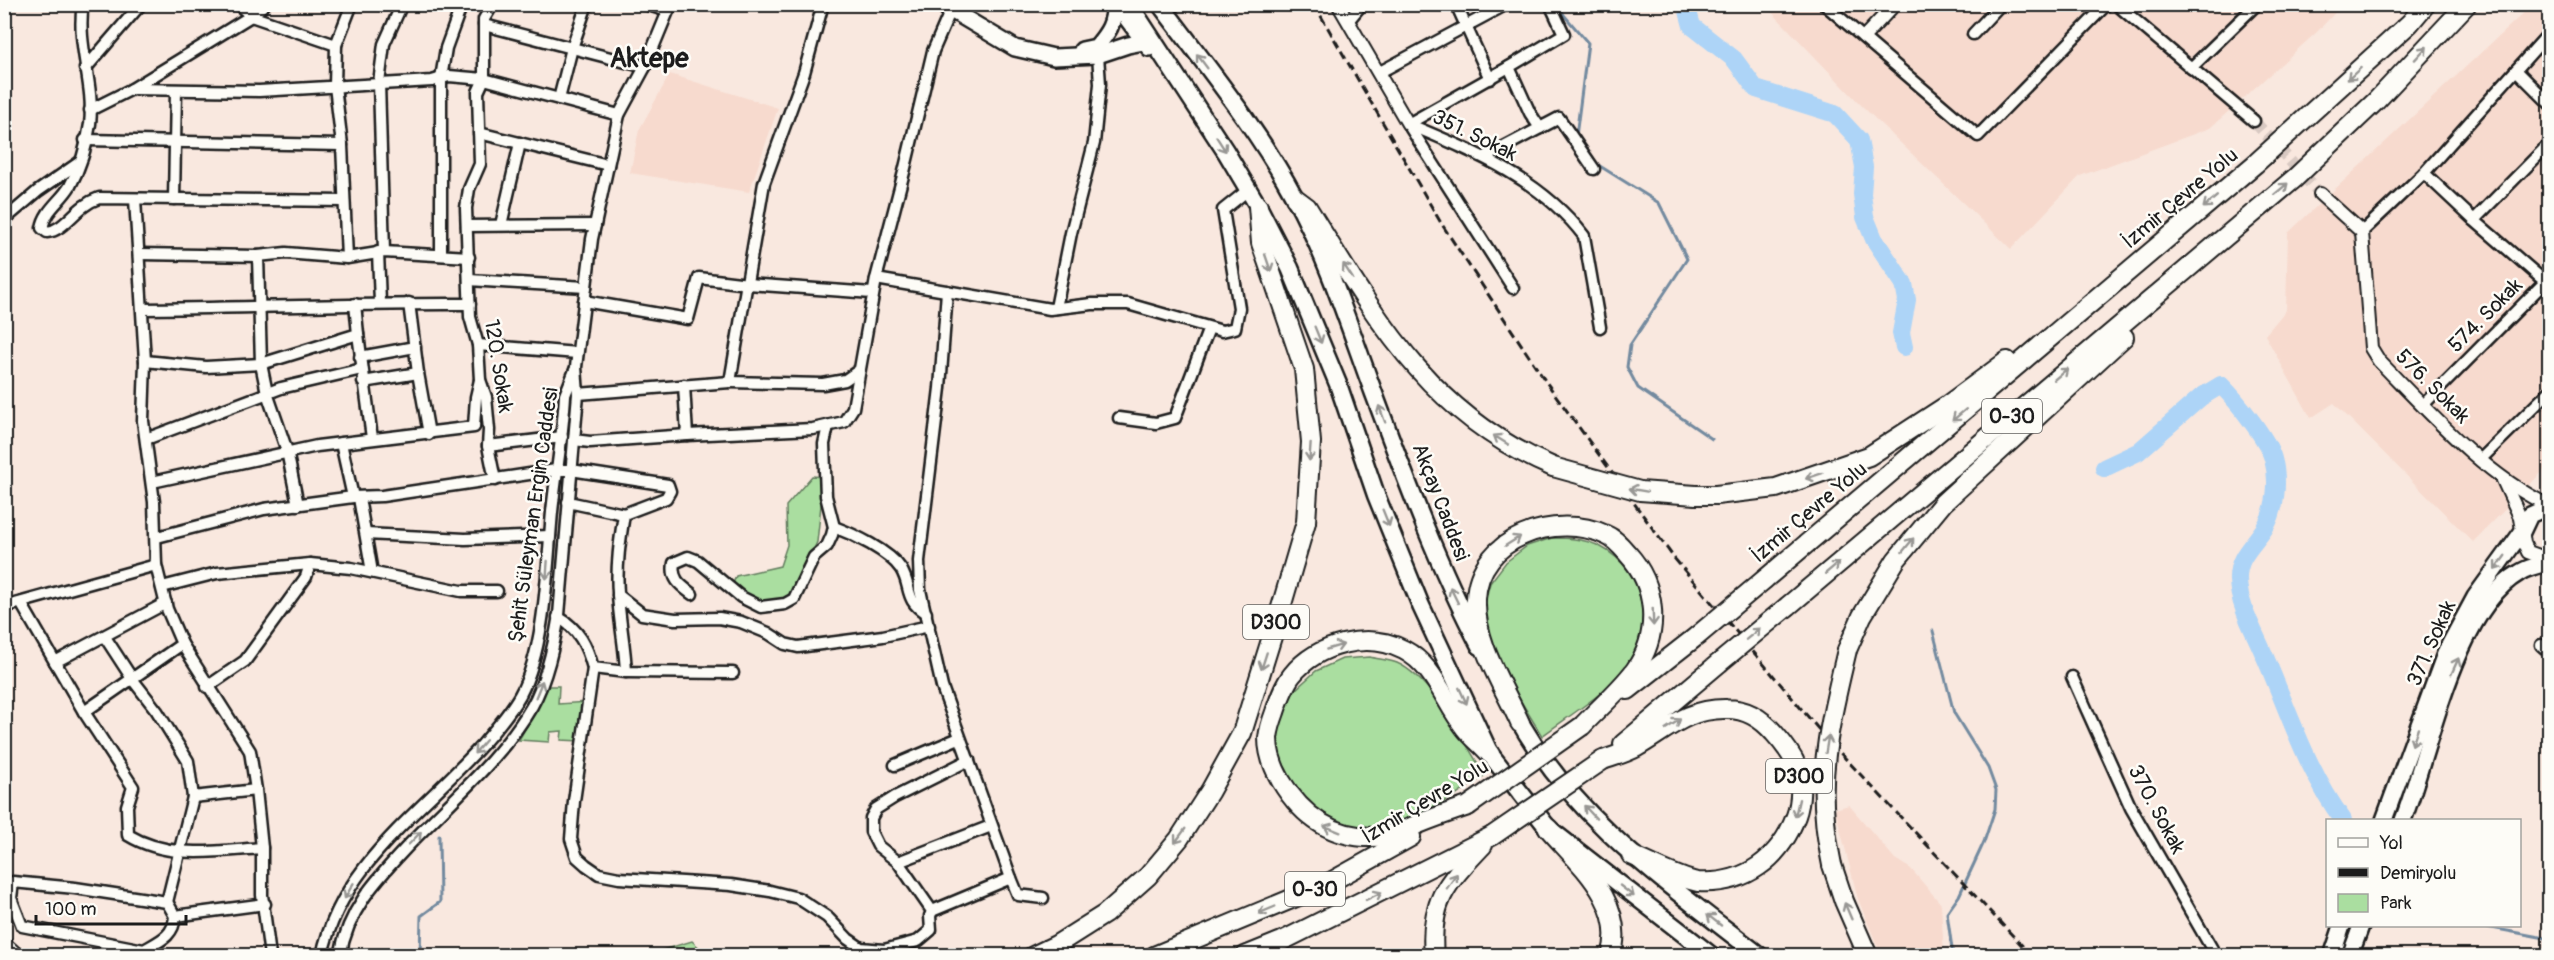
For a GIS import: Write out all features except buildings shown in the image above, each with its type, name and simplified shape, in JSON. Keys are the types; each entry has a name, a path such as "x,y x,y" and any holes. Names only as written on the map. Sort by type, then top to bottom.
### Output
{"highway":[{"path":"1130,4 1253,198 1290,268 1325,352 1376,495 1421,606 1490,754"},
{"name":"Akçay Caddesi","path":"1160,4 1238,108 1295,198 1339,296 1373,391 1451,590 1520,723 1549,768 1631,855 1760,956"},
{"name":"İzmir Çevre Yolu","path":"1154,956 1325,885 1468,806 1582,726 1697,636 2255,164 2410,23 2426,4"},
{"name":"O-30","path":"1245,956 1293,936 1492,836 1603,760 2295,178 2368,109 2467,4"},
{"name":"D300","path":"1033,956 1056,945 1106,914 1148,876 1179,839 1210,791 1242,732 1306,522 1311,442 1304,369 1262,243 1253,198"},
{"path":"1295,198 1307,207 1365,298 1416,369 1458,410 1483,429 1534,459 1553,467 1640,491 1716,495 1776,488 1869,456 1946,406 1992,370 2067,323"},
{"path":"1868,956 1844,901 1832,865 1825,818 1825,759 1833,710 1848,650 1862,616 1896,560 1943,503 2186,281 2236,227"},
{"path":"1520,723 1482,636 1476,613 1479,580 1488,563 1517,537 1554,526 1573,527 1607,535 1620,545 1641,571 1653,609 1653,627 1635,669 1582,726"},
{"path":"1468,806 1389,836 1355,837 1330,829 1312,819 1291,798 1276,772 1268,738 1283,690 1292,675 1321,651 1362,641 1394,646 1420,660 1437,682 1464,727 1490,754 1548,828 1594,881 1612,910 1614,948 1611,956"},
{"name":"D300","path":"1603,760 1635,748 1686,715 1728,709 1755,715 1767,724 1785,746 1797,768 1800,779 1799,808 1786,840 1768,861 1740,877 1696,882 1631,855"},
{"path":"1548,828 1712,956"},
{"path":"1434,956 1432,934 1438,900 1457,873 1492,836"},
{"path":"4,947 14,956"}],"main road":[{"path":"951,6 1017,38 1045,48 1073,51 1096,47 1109,32 1115,18 1115,4"},
{"path":"1115,4 1189,95"},
{"path":"951,6 1015,48 1054,57 1098,56 1144,42"},
{"name":"371. Sokak","path":"2384,819 2446,651 2475,597 2522,532 2530,515 2550,506"},
{"name":"371. Sokak","path":"2403,819 2446,686 2474,624 2498,591 2518,573 2550,562"},
{"path":"2332,956 2342,927"},
{"path":"2350,956 2361,927"}],"street":[{"path":"83,4 80,23 90,110 86,140 81,162 69,187 44,218 42,228 46,232 56,231 86,202 99,198 344,201"},
{"path":"85,69 141,4"},
{"path":"238,4 251,16 336,45"},
{"path":"90,110 132,89 251,16 265,4"},
{"path":"347,258 342,145 335,86 336,45 352,4"},
{"path":"380,303 379,83 384,44 402,4"},
{"path":"441,254 441,78 446,48 462,4"},
{"path":"493,4 484,19 484,25 645,67"},
{"path":"559,99 572,48 587,4"},
{"path":"645,4 669,8"},
{"path":"730,382 764,183 804,73 823,4"},
{"name":"351. Sokak","path":"1338,4 1408,124 1502,165 1553,203 1584,236 1600,327"},
{"path":"1348,21 1362,4"},
{"path":"1456,4 1490,79"},
{"path":"1378,73 1507,4"},
{"path":"1513,288 1408,124 1490,79 1564,34 1550,4"},
{"path":"1824,4 1978,136 2107,4"},
{"path":"1864,37 1895,4"},
{"path":"1973,34 2001,4"},
{"path":"2116,4 2254,121"},
{"path":"2191,68 2257,4"},
{"path":"574,440 590,442 777,431 828,426 844,422 853,408 872,293 933,51 951,6"},
{"name":"Şehit Süleyman Ergin Caddesi","path":"322,956 339,907 356,879 373,856 469,759 504,718 520,694 530,668 545,599 556,470 566,395 576,367 595,225 620,115 645,67 669,8"},
{"name":"120. Sokak","path":"484,25 484,79 478,92 480,164 469,189 467,226 470,317 478,345 480,380 486,396 488,446 495,480"},
{"path":"2320,194 2362,232 2424,173 2550,32"},
{"path":"1056,308 1071,233 1094,143 1100,84 1098,56"},
{"path":"1509,67 1530,113 1540,128"},
{"path":"2516,70 2550,104"},
{"path":"132,89 260,91 449,76 484,79 620,115"},
{"path":"174,199 176,91"},
{"path":"1485,157 1559,118 1594,170"},
{"path":"479,133 608,165"},
{"path":"86,140 342,145"},
{"path":"501,225 520,143"},
{"path":"2474,220 2550,143"},
{"path":"4,220 38,191 81,162"},
{"path":"2424,173 2474,220 2548,281"},
{"path":"876,279 1056,308 1092,304 1128,304 1222,331 1234,328 1239,308 1223,210 1253,198"},
{"path":"135,199 145,361 143,421 157,537 156,565 166,603 182,644 250,752 262,848 262,895 265,904 270,956"},
{"path":"467,226 595,225"},
{"name":"576. Sokak","path":"2362,232 2371,348 2379,361 2422,405 2502,479"},
{"path":"140,254 258,256 286,253 347,258 381,252 469,257"},
{"path":"258,256 261,364 267,393 286,451 298,504"},
{"path":"584,301 688,319 699,278 872,293"},
{"path":"469,279 586,287"},
{"name":"574. Sokak","path":"2422,405 2548,281"},
{"path":"947,291 940,388 919,561 920,590 942,687 1011,878 1018,895 1043,898"},
{"path":"143,309 261,308 380,303 470,304"},
{"path":"409,303 429,434"},
{"path":"355,304 363,382 372,438"},
{"path":"1119,418 1156,423 1175,418 1209,328"},
{"path":"145,361 206,367 261,364 358,334"},
{"path":"478,345 578,354"},
{"path":"146,439 267,393 415,348"},
{"name":"Şehit Süleyman Ergin Caddesi","path":"340,956 343,938 362,897 410,843 491,760 532,705 553,647 558,617 578,394 576,367"},
{"path":"578,394 730,382 823,384 846,380 858,371"},
{"path":"363,382 418,373"},
{"path":"152,482 286,451 372,438 429,434 474,427 476,397 480,380"},
{"path":"684,385 687,435"},
{"path":"2481,459 2550,391"},
{"path":"692,594 676,582 673,571 674,563 682,558 688,557 698,561 741,597 760,607 785,604 794,599 800,591 814,557 827,546 834,527 826,496 824,444 828,426"},
{"path":"488,446 562,437"},
{"path":"341,443 366,534 372,572"},
{"path":"157,537 264,509 495,480 556,470 571,470 668,485 670,491 666,498 624,514 568,502"},
{"path":"2502,479 2528,496 2550,506"},
{"path":"2502,479 2520,517 2528,552 2550,562"},
{"path":"624,514 617,559 618,595 625,644 626,672"},
{"path":"834,527 864,540 901,569 910,598 916,607 926,613"},
{"path":"366,534 465,539 550,536"},
{"path":"207,687 245,661 306,577 310,564"},
{"path":"162,587 216,573 310,564 372,572 461,591 497,591"},
{"path":"4,607 156,565"},
{"path":"618,595 642,614 675,619 719,618 741,622 768,633 785,644 798,647 883,636 928,626"},
{"path":"21,603 84,712 133,786 127,806 128,835 160,850 180,852 262,848"},
{"path":"56,662 166,603"},
{"path":"558,617 579,633 588,650 593,669 574,801 571,839 577,857 599,874 619,878 731,885 798,898 827,917 848,939 861,948 884,950 918,941 931,930 932,911 1011,878"},
{"path":"105,637 133,680 157,711 188,761 193,797 180,852 176,857 167,902 175,916 174,929 164,939 144,950 22,926 11,898 13,882 75,888 167,902"},
{"path":"84,712 182,644"},
{"path":"593,669 626,672 733,673"},
{"name":"370. Sokak","path":"2072,677 2131,808 2216,956"},
{"path":"895,765 959,738"},
{"path":"932,911 898,862 878,846 871,832 871,818 876,809 969,760"},
{"path":"193,797 256,790"},
{"path":"898,862 991,826"},
{"path":"175,916 265,904"}],"shaded area":[{"path":"1765,5 2342,5 2317,32 2210,128 2080,176 2011,249 1862,106"},
{"path":"2532,5 2549,5 2549,465 2473,542 2334,403 2311,418 2265,335 2286,310 2288,233"},
{"path":"670,74 778,108 749,192 630,173 639,130"},
{"path":"1849,805 1895,859 1911,869 1941,904 1944,955 1881,955 1858,899 1835,809"}],"green space":[{"path":"812,476 824,477 817,542 792,598 761,604 732,586 736,576 780,566 787,545 786,506"},
{"path":"1552,538 1589,542 1616,557 1636,585 1641,601 1642,618 1641,635 1627,666 1610,685 1542,736 1496,660 1483,609 1490,583 1506,562 1527,546"},
{"path":"1370,657 1397,663 1423,682 1446,713 1485,775 1455,796 1398,824 1370,827 1342,825 1316,814 1282,770 1277,742 1282,715 1295,690 1316,671 1342,659"},
{"path":"549,686 559,686 558,704 588,702 581,741 561,740 562,731 550,732 549,742 519,740"},
{"path":"692,941 707,955 662,955 662,950"}],"waterway":[{"path":"1559,4 1564,15 1588,43 1576,136"},
{"path":"1686,4 1692,26 1734,59 1756,89 1835,114 1859,140 1864,167 1862,194 1865,217 1874,239 1904,284 1907,300 1901,333 1904,347"},
{"path":"1595,163 1659,203 1687,259 1630,345 1627,367 1638,388 1712,439"},
{"path":"2104,468 2138,452 2201,397 2221,385 2243,410 2265,441 2275,467 2274,504 2268,522 2246,552 2240,565 2238,580 2241,600 2309,761 2342,819"},
{"path":"1933,631 1954,713 1988,768 1996,790 1995,809 1984,842 1959,896 1947,913 1953,956"},
{"path":"420,956 421,916 440,902 439,836"},
{"path":"2486,927 2550,939"}],"tunnel":[{"path":"2254,121 2320,194"}],"railway":[{"path":"1314,4 1441,223 1546,382 1674,558 1826,738 2032,956"}],"district":[{"name":"Aktepe","path":"649,58"}]}
